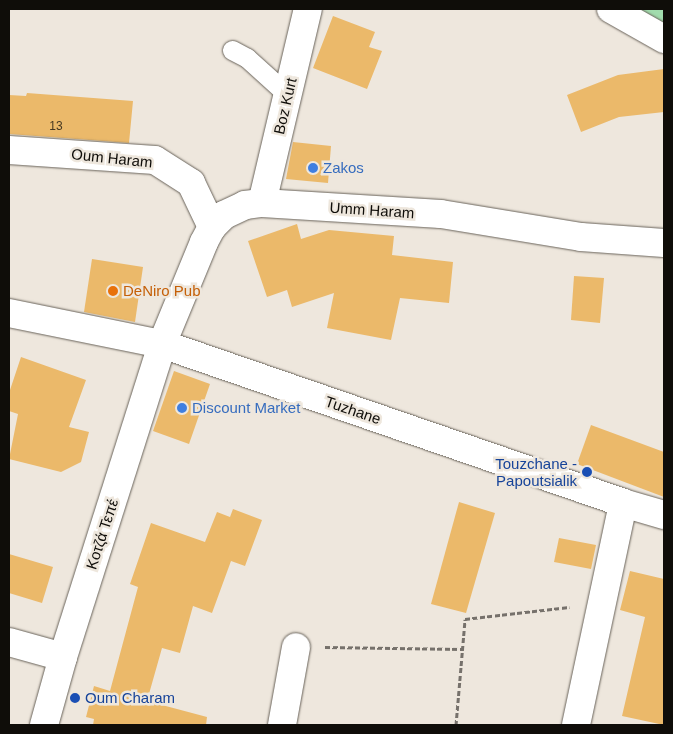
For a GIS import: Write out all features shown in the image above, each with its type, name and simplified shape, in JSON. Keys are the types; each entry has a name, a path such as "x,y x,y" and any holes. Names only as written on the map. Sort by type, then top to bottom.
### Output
{"street":[{"name":"Boz Kurt","path":"262,203 308,9"},
{"path":"611,9 664,39"},
{"name":"Oum Haram","path":"9,150 155,160 191,183 212,227"},
{"name":"Umm Haram","path":"162,344 212,227 224,214 244,205 262,203 441,214 581,237 664,243"},
{"name":"Tuzhane","path":"9,313 162,344 624,504 664,515"},
{"name":"Κοτζά Τεπέ","path":"44,725 63,657 162,344"},
{"path":"576,725 624,504"},
{"path":"9,642 63,657"},
{"path":"282,725 296,647"}],"lane":[{"path":"232,50 247,58 288,95"}],"path":[{"path":"456,725 465,619 602,604"},
{"path":"296,647 462,649"}],"green space":[{"path":"611,9 664,9 664,39"}],"building":[{"path":"333,16 375,32 369,47 382,51 367,89 313,68"},
{"path":"664,69 664,112 619,117 581,132 567,95 618,75"},
{"path":"27,93 133,101 129,143 9,134 9,95 26,96"},
{"path":"293,142 331,146 328,183 286,179"},
{"path":"297,224 301,239 329,230 394,236 392,255 453,262 449,303 400,298 391,340 327,328 334,293 292,307 287,290 267,297 248,241"},
{"name":"DeNiro Pub","path":"92,259 143,267 135,322 84,312"},
{"path":"574,276 604,278 600,323 571,320"},
{"path":"21,357 86,380 69,427 89,432 81,462 61,472 9,459 18,414 9,411 9,393"},
{"name":"Discount Market","path":"174,371 210,384 189,444 153,431"},
{"path":"591,425 664,452 664,497 577,464"},
{"path":"459,502 495,513 466,613 431,604"},
{"path":"233,509 262,520 245,566 231,561 212,613 193,606 180,653 162,648 147,701 207,717 206,725 93,725 94,719 86,717 94,686 110,691 138,587 130,584 151,523 205,542 217,512 230,517"},
{"path":"559,538 596,545 591,569 554,562"},
{"path":"9,554 53,567 42,603 9,593"},
{"path":"630,571 664,579 664,725 622,716 645,617 620,610"}],"place":[{"name":"Zakos","path":"313,168"},
{"name":"DeNiro Pub","path":"113,291"},
{"name":"Discount Market","path":"182,408"},
{"name":"Touzchane - Papoutsialik","path":"587,472"},
{"name":"Oum Charam","path":"75,698"}]}
